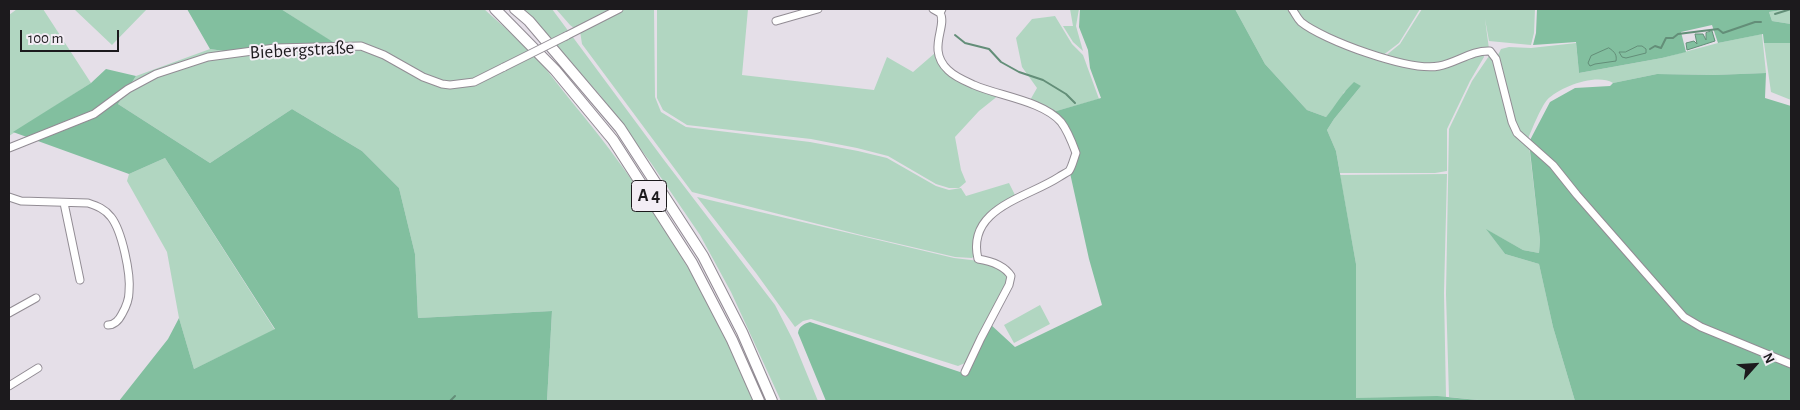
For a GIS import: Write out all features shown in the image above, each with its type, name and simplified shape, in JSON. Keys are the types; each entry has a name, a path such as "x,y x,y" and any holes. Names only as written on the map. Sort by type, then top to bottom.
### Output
{"highway":[{"name":"A 4","path":"495,9 555,70 613,140 692,263 732,340 759,401"},
{"name":"A 4","path":"515,9 528,21 620,128 704,256 742,332 772,401"}],"street":[{"name":"Biebergstraße","path":"9,148 94,114 128,89 156,74 208,57 276,48 361,46 384,55 434,82 450,85 474,82 619,9"},
{"path":"776,21 818,9"},
{"path":"933,9 941,11 942,19 938,45 940,59 948,70 962,80 984,90 1043,109 1054,115 1067,131 1076,153 1069,170 1046,186 1002,205 992,214 979,232 976,239 978,259 989,261 1007,269 1011,276 1009,285 965,372"},
{"path":"1292,9 1297,18 1307,26 1370,55 1404,63 1428,67 1440,66 1481,51 1490,51 1496,59 1512,122 1518,133 1554,165 1577,195 1684,317 1701,327 1791,364"},
{"path":"9,197 21,201 88,203 106,211 116,225 130,278 128,303 120,319 113,325 108,325"},
{"path":"64,203 80,280"},
{"path":"9,313 36,298"},
{"path":"9,386 38,368"}],"shaded area":[{"path":"17,9 43,9 91,83 9,136 9,15"},
{"path":"74,9 147,9 112,45"},
{"path":"187,9 281,9 333,42 224,51 210,49"},
{"path":"281,9 484,9 521,42 542,64 635,184 658,218 700,289 737,363 753,401 547,401 552,311 418,318 415,254 399,188 362,151 292,109 210,163 118,104 136,76 210,49 224,51 332,42"},
{"path":"524,9 552,9 775,305 793,340 818,401 781,401 731,292 700,235 651,163 600,95"},
{"path":"556,9 615,9 574,28"},
{"path":"623,9 654,9 655,97 661,112 686,127 810,142 887,158 936,186 949,190 961,188 966,196 1009,183 1016,197 991,216 980,228 974,240 974,256 972,258 955,257 865,236 692,192 582,44 580,31"},
{"path":"657,9 748,9 742,75 874,90 887,57 913,72 935,53 941,65 999,95 979,111 955,137 961,170 966,182 959,188 949,188 936,184 888,156 857,148 811,139 687,125 663,110 657,98"},
{"path":"1070,9 1079,9 1076,26 1083,51 1073,42 1063,26 1073,26"},
{"path":"1080,9 1235,9 1265,64 1307,110 1326,117 1354,82 1361,86 1327,130 1336,151 1356,264 1356,398 1437,396 1488,401 826,401 798,333 801,327 810,322 966,374 990,324 1015,347 1102,305 1089,259 1070,173 1078,153 1053,112 1101,98 1090,68 1088,50 1079,27"},
{"path":"1235,9 1291,9 1297,19 1334,40 1428,69 1483,53 1484,57 1447,129 1447,171 1435,173 1340,173 1336,151 1327,130 1361,86 1344,92 1340,101 1326,117 1307,110 1265,64"},
{"path":"1294,9 1420,9 1399,43 1382,56 1371,53 1308,24"},
{"path":"1422,9 1535,9 1534,33 1531,45 1489,41 1485,19 1489,49 1439,65 1427,66 1384,57 1400,44"},
{"path":"1537,9 1790,9 1769,12 1772,21 1791,24 1791,43 1764,43 1763,34 1718,43 1712,25 1681,32 1686,52 1579,73 1576,42 1533,45 1536,33"},
{"path":"1791,9 1791,24 1772,21 1769,12"},
{"path":"1055,16 1072,44 1083,55 1099,99 1053,112 1029,102 1037,88 1022,67 1016,38 1032,19"},
{"path":"1712,31 1715,41 1687,50 1686,43 1694,41 1697,44 1695,34 1703,34 1706,40 1706,33"},
{"path":"1762,34 1766,73 1714,75 1657,74 1613,83 1606,80 1597,80 1578,83 1560,90 1547,100 1528,139 1519,130 1515,120 1498,55 1501,49 1509,47 1531,48 1576,43 1579,73 1662,58 1718,43"},
{"path":"1764,43 1791,43 1791,100 1771,92"},
{"path":"1638,46 1646,49 1646,53 1626,58 1622,57 1619,52 1625,52"},
{"path":"1609,48 1615,54 1616,61 1590,66 1588,63 1591,56"},
{"path":"1489,56 1495,60 1512,123 1529,145 1540,240 1539,253 1523,250 1487,230 1505,254 1539,264 1553,327 1575,401 1488,401 1449,397 1446,294 1449,129 1472,81"},
{"path":"106,69 136,76 118,104 210,163 292,109 362,151 399,188 415,254 418,318 552,311 547,401 119,401 168,339 179,318 194,369 275,329 165,158 129,174 13,132 91,83"},
{"path":"1766,73 1765,98 1791,106 1791,401 1575,401 1553,327 1539,264 1505,254 1486,229 1523,250 1539,253 1540,240 1529,142 1550,102 1575,88 1610,86 1613,83 1657,74 1714,75"},
{"path":"165,158 275,330 194,369 179,318 167,252 127,181 129,174"},
{"path":"1447,174 1444,293 1446,397 1356,398 1356,264 1340,175"},
{"path":"697,197 954,258 988,262 1010,276 969,358 965,363 958,366 811,319 803,321 795,327"},
{"path":"1040,305 1050,324 1014,343 1004,325"}],"waterway":[{"path":"1775,14 1791,9"},
{"path":"1650,49 1655,46 1661,48 1666,38 1673,38 1678,34 1718,29 1723,33 1755,22 1761,22"},
{"path":"955,35 965,43 989,49 1001,62 1019,72 1043,80 1066,94 1075,103"},
{"path":"450,401 455,396"}]}
